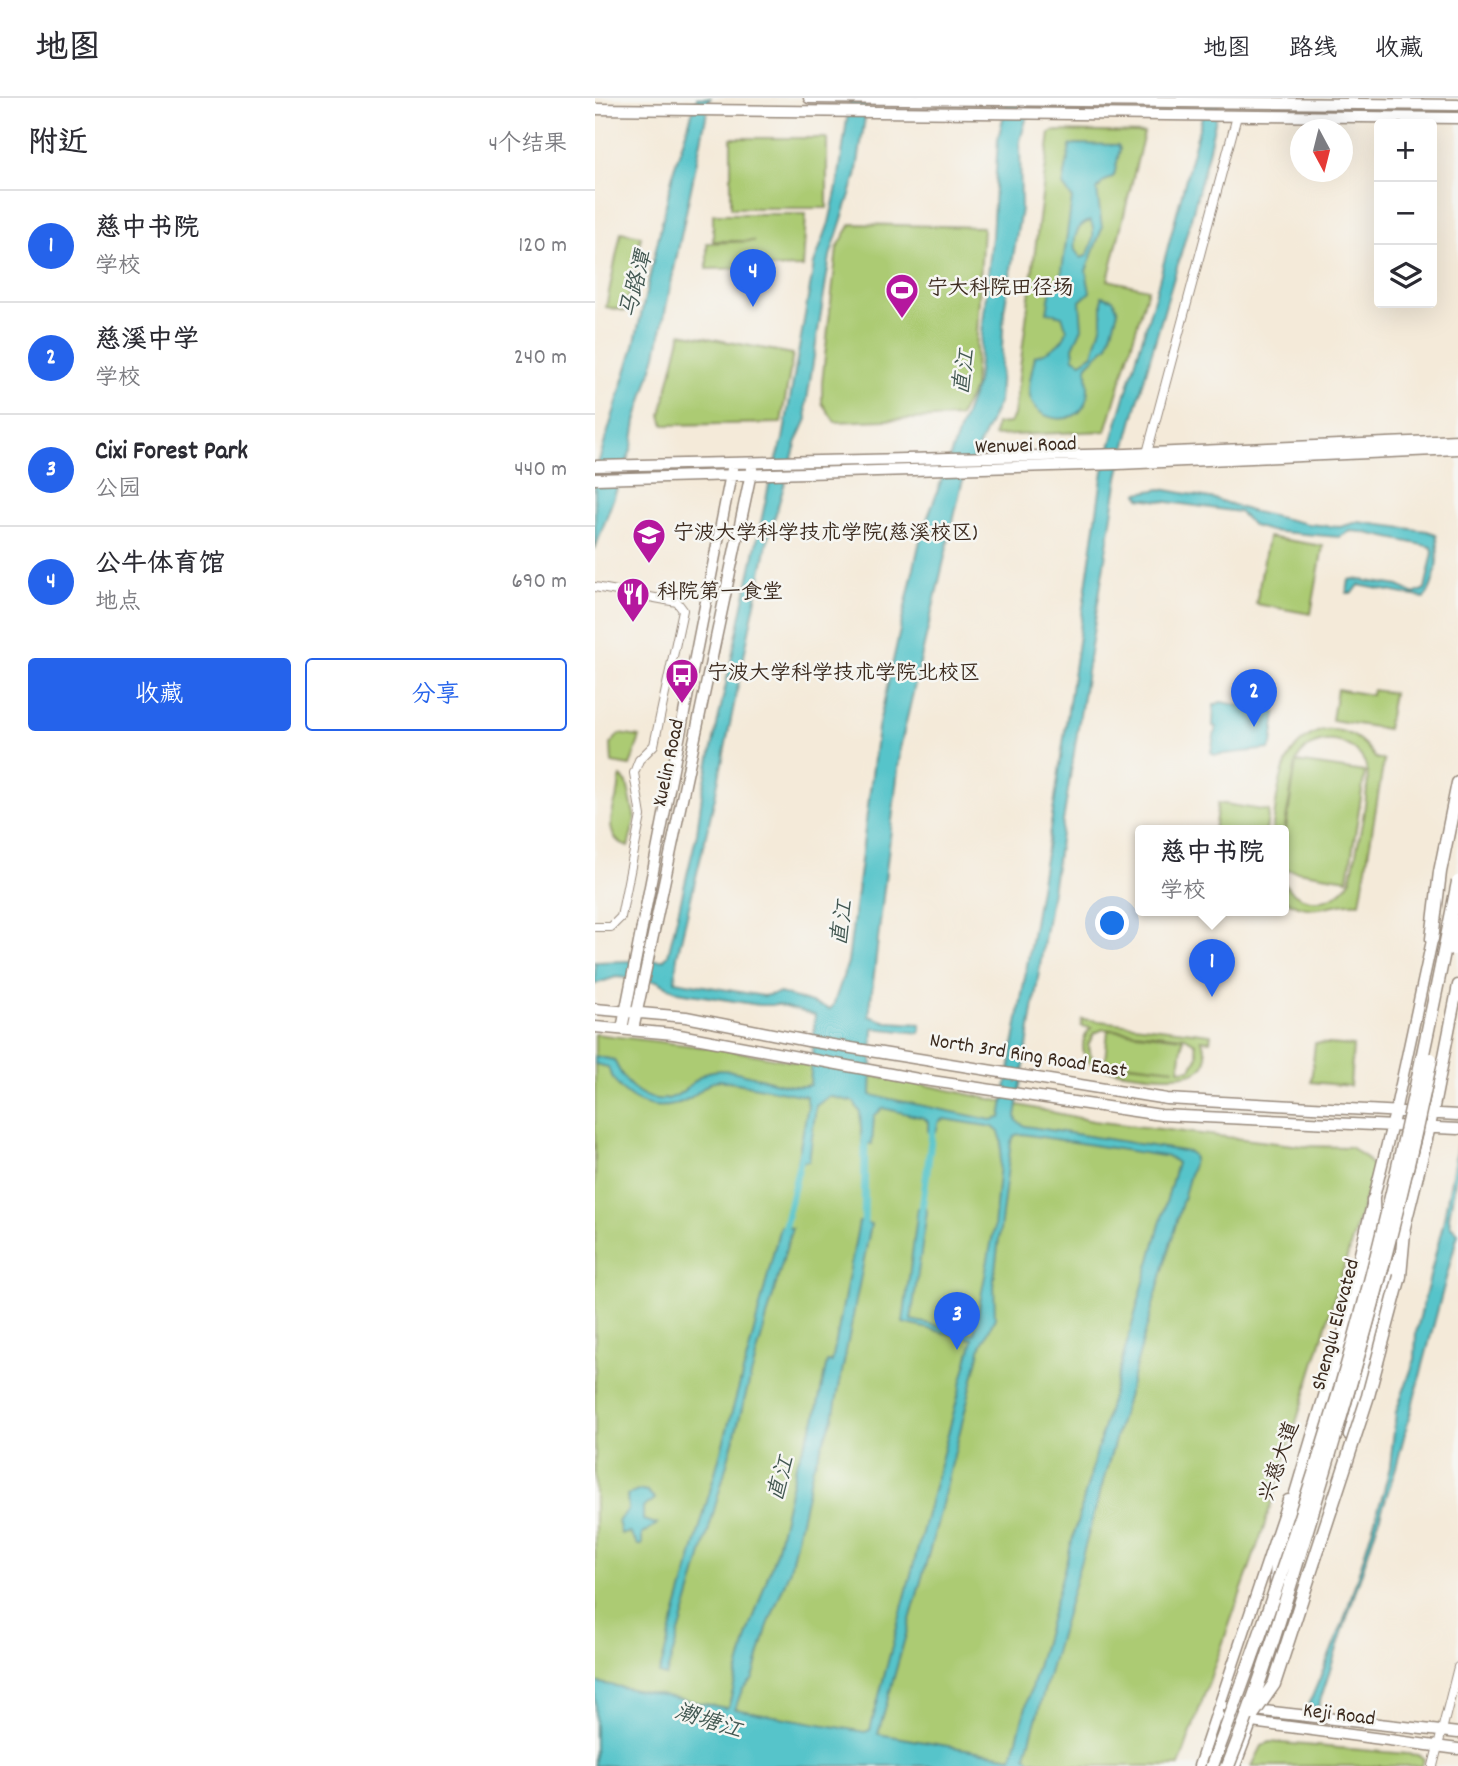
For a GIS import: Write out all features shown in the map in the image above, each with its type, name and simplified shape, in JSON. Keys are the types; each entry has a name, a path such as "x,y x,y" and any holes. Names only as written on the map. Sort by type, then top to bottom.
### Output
{"highway":[{"path":"1432,939 1440,872 1458,783"},
{"name":"Shenglu Elevated","path":"1212,1766 1276,1591 1327,1434 1364,1303 1421,1067 1458,882"},
{"name":"Shenglu Elevated","path":"1228,1766 1276,1634 1373,1306 1416,1132 1458,925"},
{"path":"1276,1591 1277,1557 1374,1232 1373,1200"},
{"path":"1244,1725 1274,1684 1368,1395 1400,1276 1404,1232"}],"main road":[{"path":"809,98 1458,105"},
{"path":"595,110 1458,118"},
{"name":"Wenwei Road","path":"1122,459 1147,453 1458,440"},
{"name":"Wenwei Road","path":"596,466 765,468 1458,449"},
{"name":"Wenwei Road","path":"595,479 732,468"},
{"name":"Xuelin Road","path":"628,1029 625,1010 630,982 732,468"},
{"name":"Xuelin Road","path":"628,1029 637,1011 752,468"},
{"name":"兴慈大道","path":"1199,1766 1327,1384 1395,1112 1458,812"},
{"path":"1235,1766 1336,1477 1404,1232 1433,1114 1458,985"},
{"name":"North 3rd Ring Road East","path":"595,1009 686,1017 808,1041 1167,1099 1458,1115"},
{"name":"North 3rd Ring Road East","path":"595,1027 674,1034 876,1071 1161,1115 1458,1129"},
{"name":"Keji Road","path":"1217,1712 1256,1711 1458,1733"},
{"name":"Keji Road","path":"1217,1712 1458,1749"}],"street":[{"path":"1147,453 1237,116"},
{"path":"595,587 677,603 683,610 654,745 639,760 633,773 641,816 621,917 611,927 595,927"},
{"path":"1433,1766 1458,1667"}],"green space":[{"path":"1050,133 1144,133 1108,280 1148,289 1106,431 994,436 996,424 1010,423 1014,415"},
{"path":"731,138 827,138 827,208 731,208"},
{"path":"713,214 806,214 803,267 707,269 707,243 755,241 713,241"},
{"name":"宁大科院田径场","path":"851,224 983,227 974,388 959,417 835,422 822,403 837,248"},
{"path":"621,232 641,236 626,311 606,307"},
{"path":"681,333 793,354 781,423 664,425 661,415"},
{"path":"1268,537 1323,546 1311,614 1256,604"},
{"path":"1337,689 1371,695 1373,690 1393,693 1387,729 1332,720"},
{"path":"1323,730 1347,733 1360,740 1375,758 1384,760 1360,903 1315,909 1289,902 1289,888 1300,897 1319,900 1336,894 1351,879 1368,779 1362,758 1352,748 1340,742 1317,743 1304,750 1298,758 1285,825 1273,825 1283,771 1297,746 1308,737"},
{"path":"619,734 640,737 630,766 612,763 611,744"},
{"path":"1296,762 1365,772 1348,879 1289,870 1289,825 1287,825"},
{"path":"621,777 627,783 635,819 628,847 615,837 611,823"},
{"path":"1218,803 1269,811 1267,825 1215,825"},
{"path":"1082,1019 1211,1034 1210,1041 1201,1040 1206,1057 1201,1068 1189,1074 1150,1075 1094,1065 1085,1056 1083,1045 1091,1028 1081,1026","holes":["1104,1029 1185,1037 1195,1043 1198,1056 1191,1069 1179,1070 1183,1038 1108,1030 1105,1061 1175,1069 1097,1061 1091,1056 1088,1045 1094,1033"]},
{"path":"595,1034 728,1050 921,1084 1093,1121 1302,1146 1350,1147 1365,1157 1374,1169 1263,1530 1179,1766 595,1766"},
{"path":"1315,1043 1353,1046 1350,1086 1311,1082"},
{"path":"1270,1742 1419,1755 1424,1759 1422,1766 1252,1766 1262,1746"}],"water":[{"path":"697,98 710,98 656,355 636,421 632,447 595,549 595,474 634,346 674,169"},
{"name":"潮塘江","path":"850,98 868,98 856,176 830,256 806,406 807,419 797,441 767,544 715,797 677,957 675,981 763,996 780,993 830,1009 833,1006 848,962 878,728 921,536 977,382 992,237 998,139 1008,98 1032,98 1020,141 1021,209 1004,311 999,402 962,483 901,744 869,1016 887,1022 921,1024 920,1033 873,1028 871,1095 991,1120 1001,1118 1054,806 1103,471 1155,296 1207,98 1220,98 1198,193 1118,477 1016,1116 1017,1121 1025,1126 1189,1152 1194,1160 1026,1755 1030,1760 1063,1766 595,1766 595,1682 726,1708 729,1705 747,1637 776,1552 796,1465 815,1419 827,1362 832,1362 859,1222 871,1224 833,1418 813,1467 790,1569 767,1628 753,1679 742,1690 735,1709 865,1732 870,1730 973,1339 903,1323 918,1208 926,1208 927,1212 911,1320 974,1334 994,1228 1002,1141 999,1132 993,1127 944,1119 939,1121 936,1132 928,1131 928,1122 924,1118 883,1108 874,1116 872,1144 862,1143 860,1112 854,1102 829,1096 816,1106 809,1161 797,1162 808,1106 806,1096 720,1080 676,1104 651,1105 630,1096 614,1079 608,1067 595,1064 595,1056 614,1060 633,1088 651,1098 661,1099 678,1095 702,1075 720,1070 787,1085 810,1085 815,1015 778,1005 759,1005 678,992 657,981 616,977 595,984 595,962 663,960 668,955 697,833 702,795 769,485 783,439 814,264 829,223 838,183","holes":["1022,1134 1169,1157 1177,1163 1012,1757 878,1734 937,1524 981,1346 995,1318 994,1279 1011,1142 1015,1135"]},
{"path":"1118,145 1120,149 1114,176 1103,182 1097,190 1102,228 1086,271 1090,292 1080,301 1082,328 1073,347 1074,358 1081,362 1093,354 1102,323 1102,296 1113,299 1118,311 1108,345 1087,365 1088,390 1085,404 1073,416 1057,418 1041,413 1035,407 1029,390 1035,356 1058,344 1067,330 1062,316 1047,312 1052,282 1060,278 1062,271 1072,198 1063,186 1070,146","holes":["1090,221 1093,238 1090,248 1086,256 1081,258 1075,250 1075,236 1082,225"]},
{"path":"1161,489 1215,499 1250,511 1308,524 1340,527 1358,522 1427,531 1436,534 1437,558 1434,577 1424,598 1359,585 1353,593 1347,593 1349,580 1354,579 1399,586 1414,594 1425,589 1432,547 1362,532 1351,531 1339,537 1270,531 1254,526 1239,512 1140,498 1138,493"},
{"path":"1221,702 1276,712 1272,745 1269,749 1215,755 1211,752 1216,727 1213,726 1214,705"},
{"path":"1458,1141 1458,1166 1449,1217 1450,1225 1458,1233 1396,1467 1318,1707 1311,1707 1309,1704 1343,1623 1383,1494 1390,1467 1396,1412 1415,1359 1416,1333 1443,1224"},
{"path":"780,1226 792,1228 666,1676 659,1674 750,1347"},
{"path":"641,1490 647,1491 655,1499 643,1508 643,1520 657,1524 642,1534 642,1545 638,1545 630,1533 621,1534 618,1521 628,1510 627,1495"}],"waterway":[{"path":"921,1217 933,1125"},
{"name":"直江","path":"864,1229 865,1136"},
{"path":"783,1234 802,1153"}],"place":[{"name":"公牛体育馆","path":"753,307"},
{"name":"宁大科院田径场","path":"902,320"},
{"name":"宁波大学科学技术学院(慈溪校区)","path":"649,565"},
{"name":"科院第一食堂","path":"633,624"},
{"name":"宁波大学科学技术学院北校区","path":"682,705"},
{"name":"慈溪中学","path":"1254,727"},
{"name":"慈中书院","path":"1212,997"},
{"name":"Cixi Forest Park","path":"957,1350"}],"water label":[{"name":"马路潭","path":"638,285"}]}
